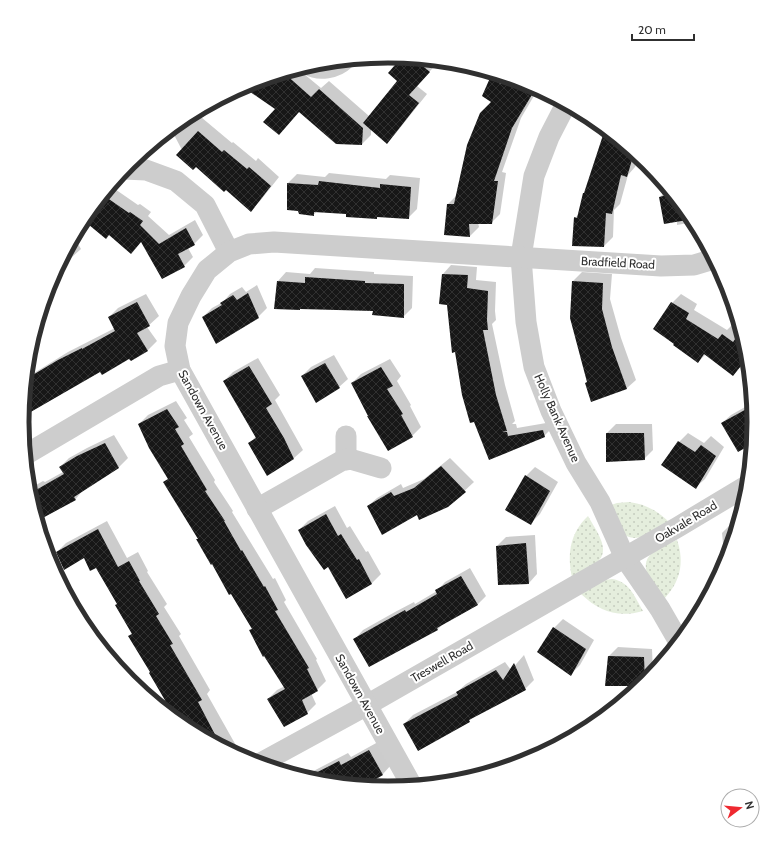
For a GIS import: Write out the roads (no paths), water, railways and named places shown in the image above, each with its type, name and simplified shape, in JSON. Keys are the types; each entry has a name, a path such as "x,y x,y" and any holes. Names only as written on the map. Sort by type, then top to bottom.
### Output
{"street":[{"name":"Holly Bank Avenue","path":"563,109 548,137 534,176 521,257 526,322 534,367 551,411 576,463 600,502 625,558 660,609 676,637"},
{"path":"133,169 146,170 176,181 205,205 229,252"},
{"name":"Sandown Avenue","path":"409,780 180,370 175,346 178,323 191,296 207,270 229,252 249,244 274,242 521,257"},
{"name":"Bradfield Road","path":"521,257 661,266 694,265 709,261"},
{"path":"31,453 159,376 180,370"},
{"path":"346,436 346,460"},
{"path":"257,509 343,460 350,459 381,468"},
{"name":"Oakvale Road","path":"625,558 740,491"},
{"name":"Treswell Road","path":"267,760 367,705 625,558"}]}
